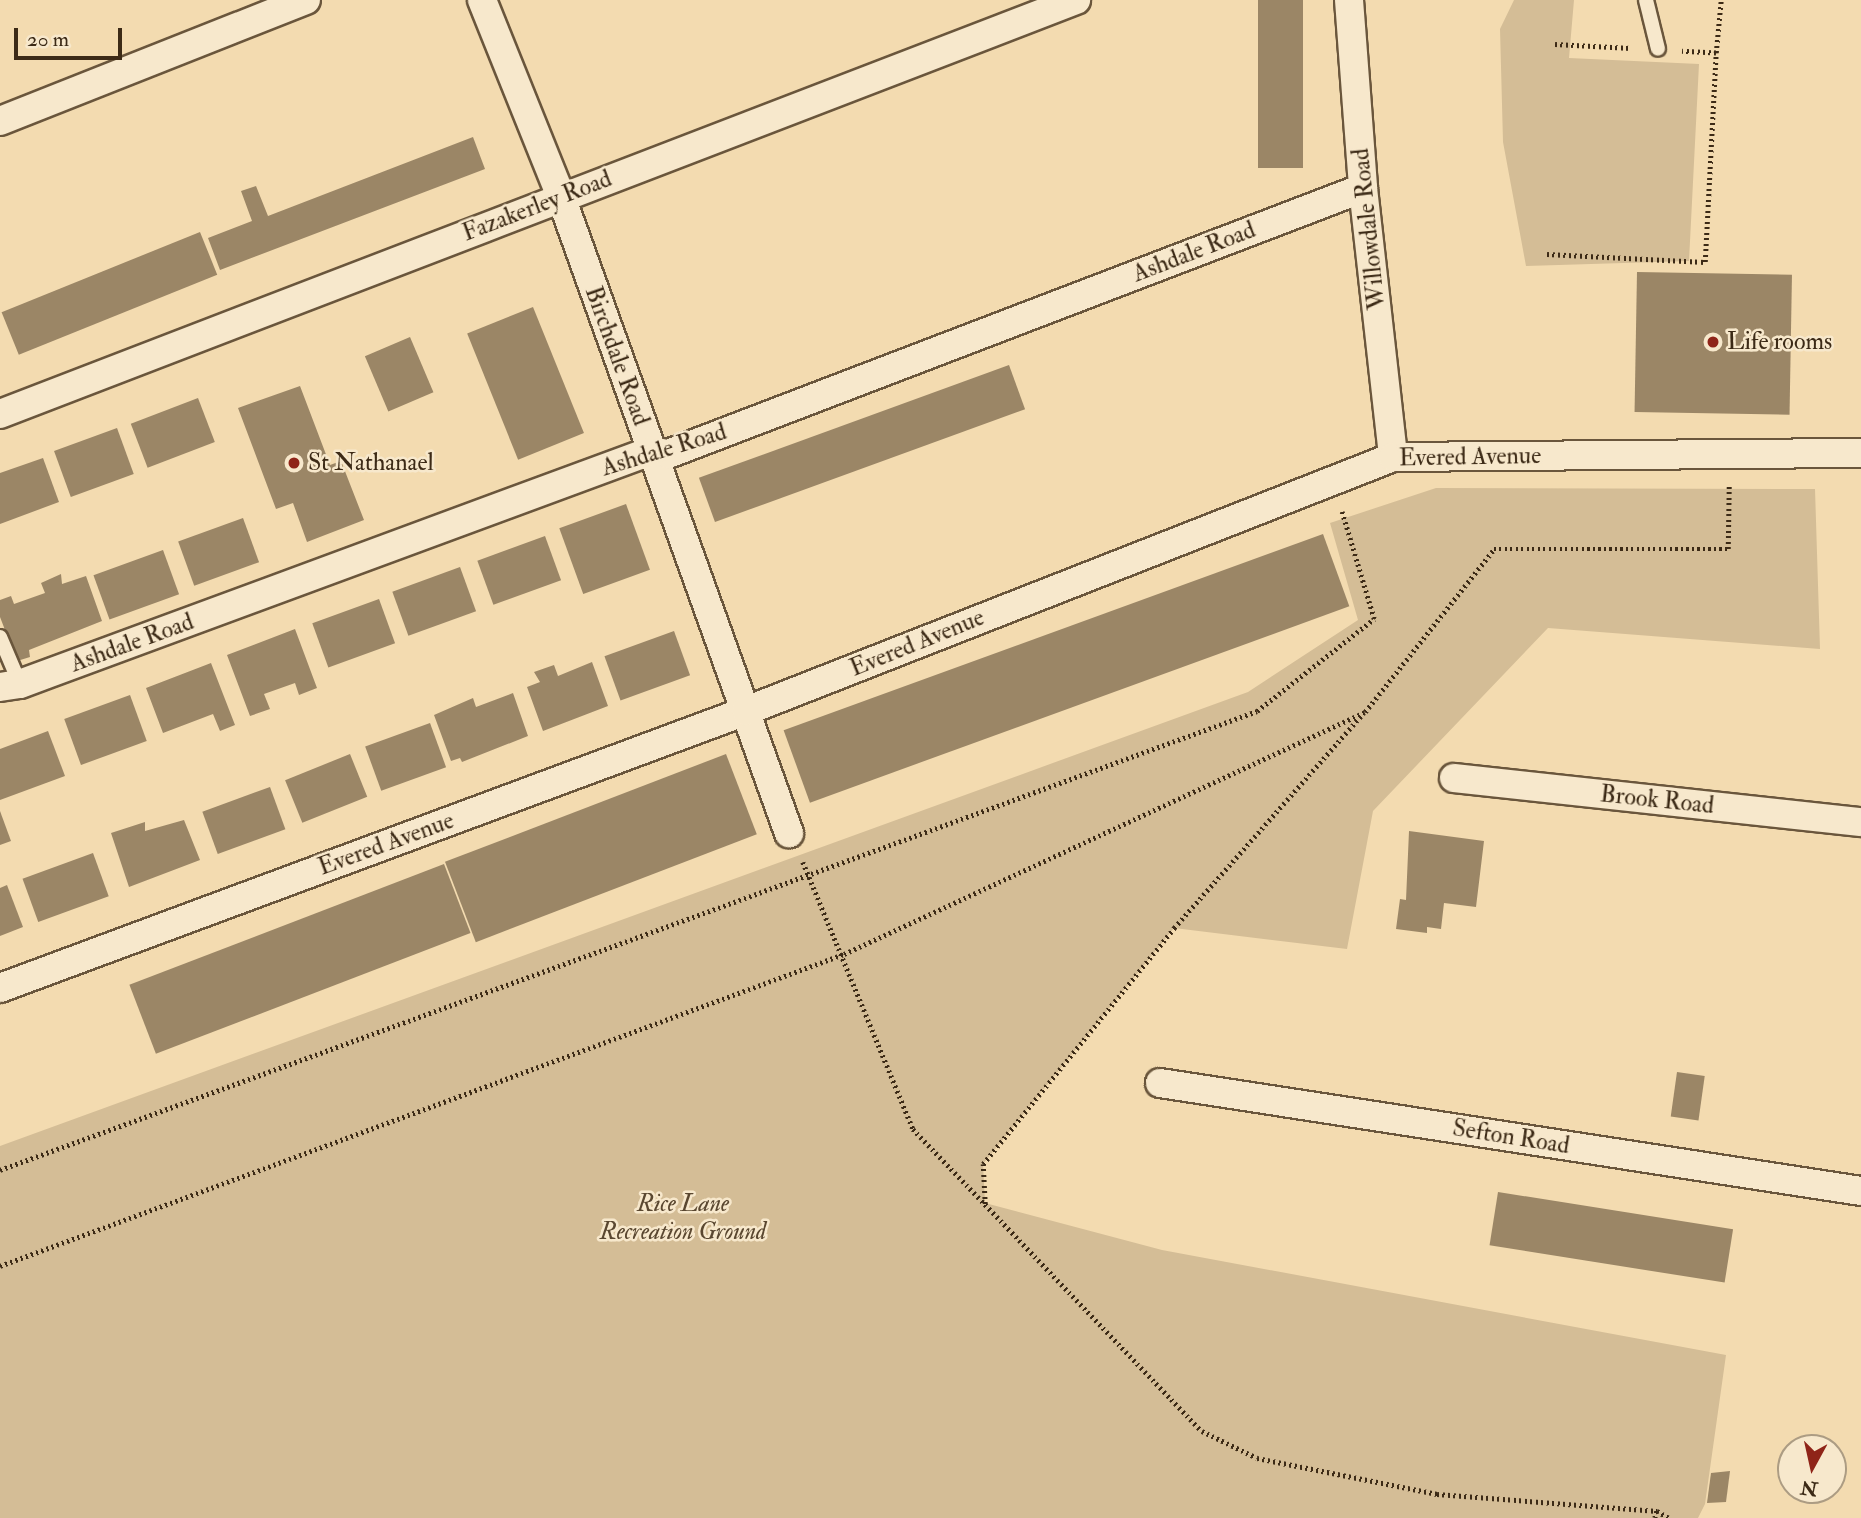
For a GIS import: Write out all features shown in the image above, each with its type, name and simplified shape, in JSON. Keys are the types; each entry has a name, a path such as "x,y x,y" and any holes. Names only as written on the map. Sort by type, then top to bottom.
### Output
{"street":[{"path":"0,121 306,0"},
{"name":"Birchdale Road","path":"482,0 561,197 789,833"},
{"name":"Fazakerley Road","path":"0,414 1076,0"},
{"name":"Willowdale Road","path":"1349,0 1363,188 1393,457"},
{"name":"Ashdale Road","path":"10,686 651,451 668,454 1363,188"},
{"name":"Evered Avenue","path":"0,988 746,711 1393,457 1861,453"},
{"name":"Brook Road","path":"1454,778 1861,822"},
{"name":"Sefton Road","path":"1160,1083 1861,1191"}],"lane":[{"path":"1646,0 1658,49"},
{"path":"0,637 10,686"}],"path":[{"path":"1547,254 1705,262 1721,0"},
{"path":"1555,44 1716,52"},
{"path":"985,1204 983,1164 1174,928 1365,712 1494,549 1728,549 1730,453"},
{"path":"0,1170 1257,711 1374,619 1332,479"},
{"path":"0,1266 844,954 1365,712"},
{"path":"789,833 844,954 914,1129 1202,1430 1257,1458 1437,1494 1657,1511 1669,1518"},
{"path":"1656,1518 1657,1511"}],"green space":[{"path":"1514,0 1574,0 1569,58 1699,64 1689,261 1526,266 1503,142 1500,29"},
{"name":"Rice Lane Recreation Ground","path":"1436,488 1815,489 1820,649 1548,628 1373,811 1347,949 1174,928 983,1164 985,1203 1162,1250 1726,1355 1705,1504 1698,1518 0,1518 0,1146 1248,692 1358,620 1330,523"}],"building":[{"path":"1258,0 1303,0 1303,168 1258,168"},
{"path":"473,137 485,169 220,270 208,238 252,221 241,191 256,186 268,216"},
{"path":"200,232 217,275 19,355 2,312"},
{"name":"Life rooms","path":"1637,272 1792,275 1790,415 1635,412"},
{"path":"533,307 584,433 518,460 467,334"},
{"path":"410,337 433,392 388,411 365,356"},
{"path":"1009,365 1025,409 715,522 699,478"},
{"name":"St Nathanael","path":"300,386 330,465 341,461 364,520 307,542 293,503 276,509 238,408"},
{"path":"198,398 215,442 148,468 131,424"},
{"path":"117,428 134,474 71,497 54,451"},
{"path":"43,458 59,502 0,524 0,473"},
{"path":"626,504 650,570 583,594 559,528"},
{"path":"243,518 259,562 194,586 178,542"},
{"path":"1323,534 1349,606 810,803 784,730"},
{"path":"545,536 561,580 493,605 477,561"},
{"path":"163,550 179,594 110,619 93,575"},
{"path":"460,567 476,611 408,636 392,592"},
{"path":"61,574 62,584 86,576 102,621 29,650 30,657 17,661 0,617 0,600 11,596 14,604 45,593 41,583"},
{"path":"379,599 395,643 328,667 312,623"},
{"path":"295,629 317,688 299,695 295,683 264,694 270,709 250,716 227,655"},
{"path":"674,631 690,675 621,700 604,656"},
{"path":"592,662 608,706 543,731 527,687 540,682 534,672 554,665 558,676"},
{"path":"211,663 235,725 220,731 213,714 163,733 146,688"},
{"path":"513,693 528,736 462,762 460,758 451,761 434,715 473,698 476,707"},
{"path":"130,695 147,741 81,765 64,719"},
{"path":"430,723 446,767 381,791 365,747"},
{"path":"48,731 65,776 0,800 0,749"},
{"path":"350,754 367,797 302,823 285,780"},
{"path":"726,754 757,834 476,942 445,862"},
{"path":"270,787 285,829 218,854 202,812"},
{"path":"0,811 11,841 0,845"},
{"path":"184,820 200,860 129,887 111,833 145,822 145,831"},
{"path":"1409,831 1484,841 1476,907 1444,903 1441,929 1427,927 1427,933 1396,929 1400,899 1406,900"},
{"path":"93,853 109,896 38,922 23,879"},
{"path":"444,864 471,933 156,1054 129,985"},
{"path":"7,885 23,927 0,936 0,888"},
{"path":"1677,1072 1705,1076 1698,1120 1671,1117"},
{"path":"1498,1192 1733,1229 1725,1283 1490,1245"},
{"path":"1730,1471 1726,1502 1707,1503 1711,1473"}],"place":[{"name":"Life rooms","path":"1713,342"},
{"name":"St Nathanael","path":"294,463"}]}
